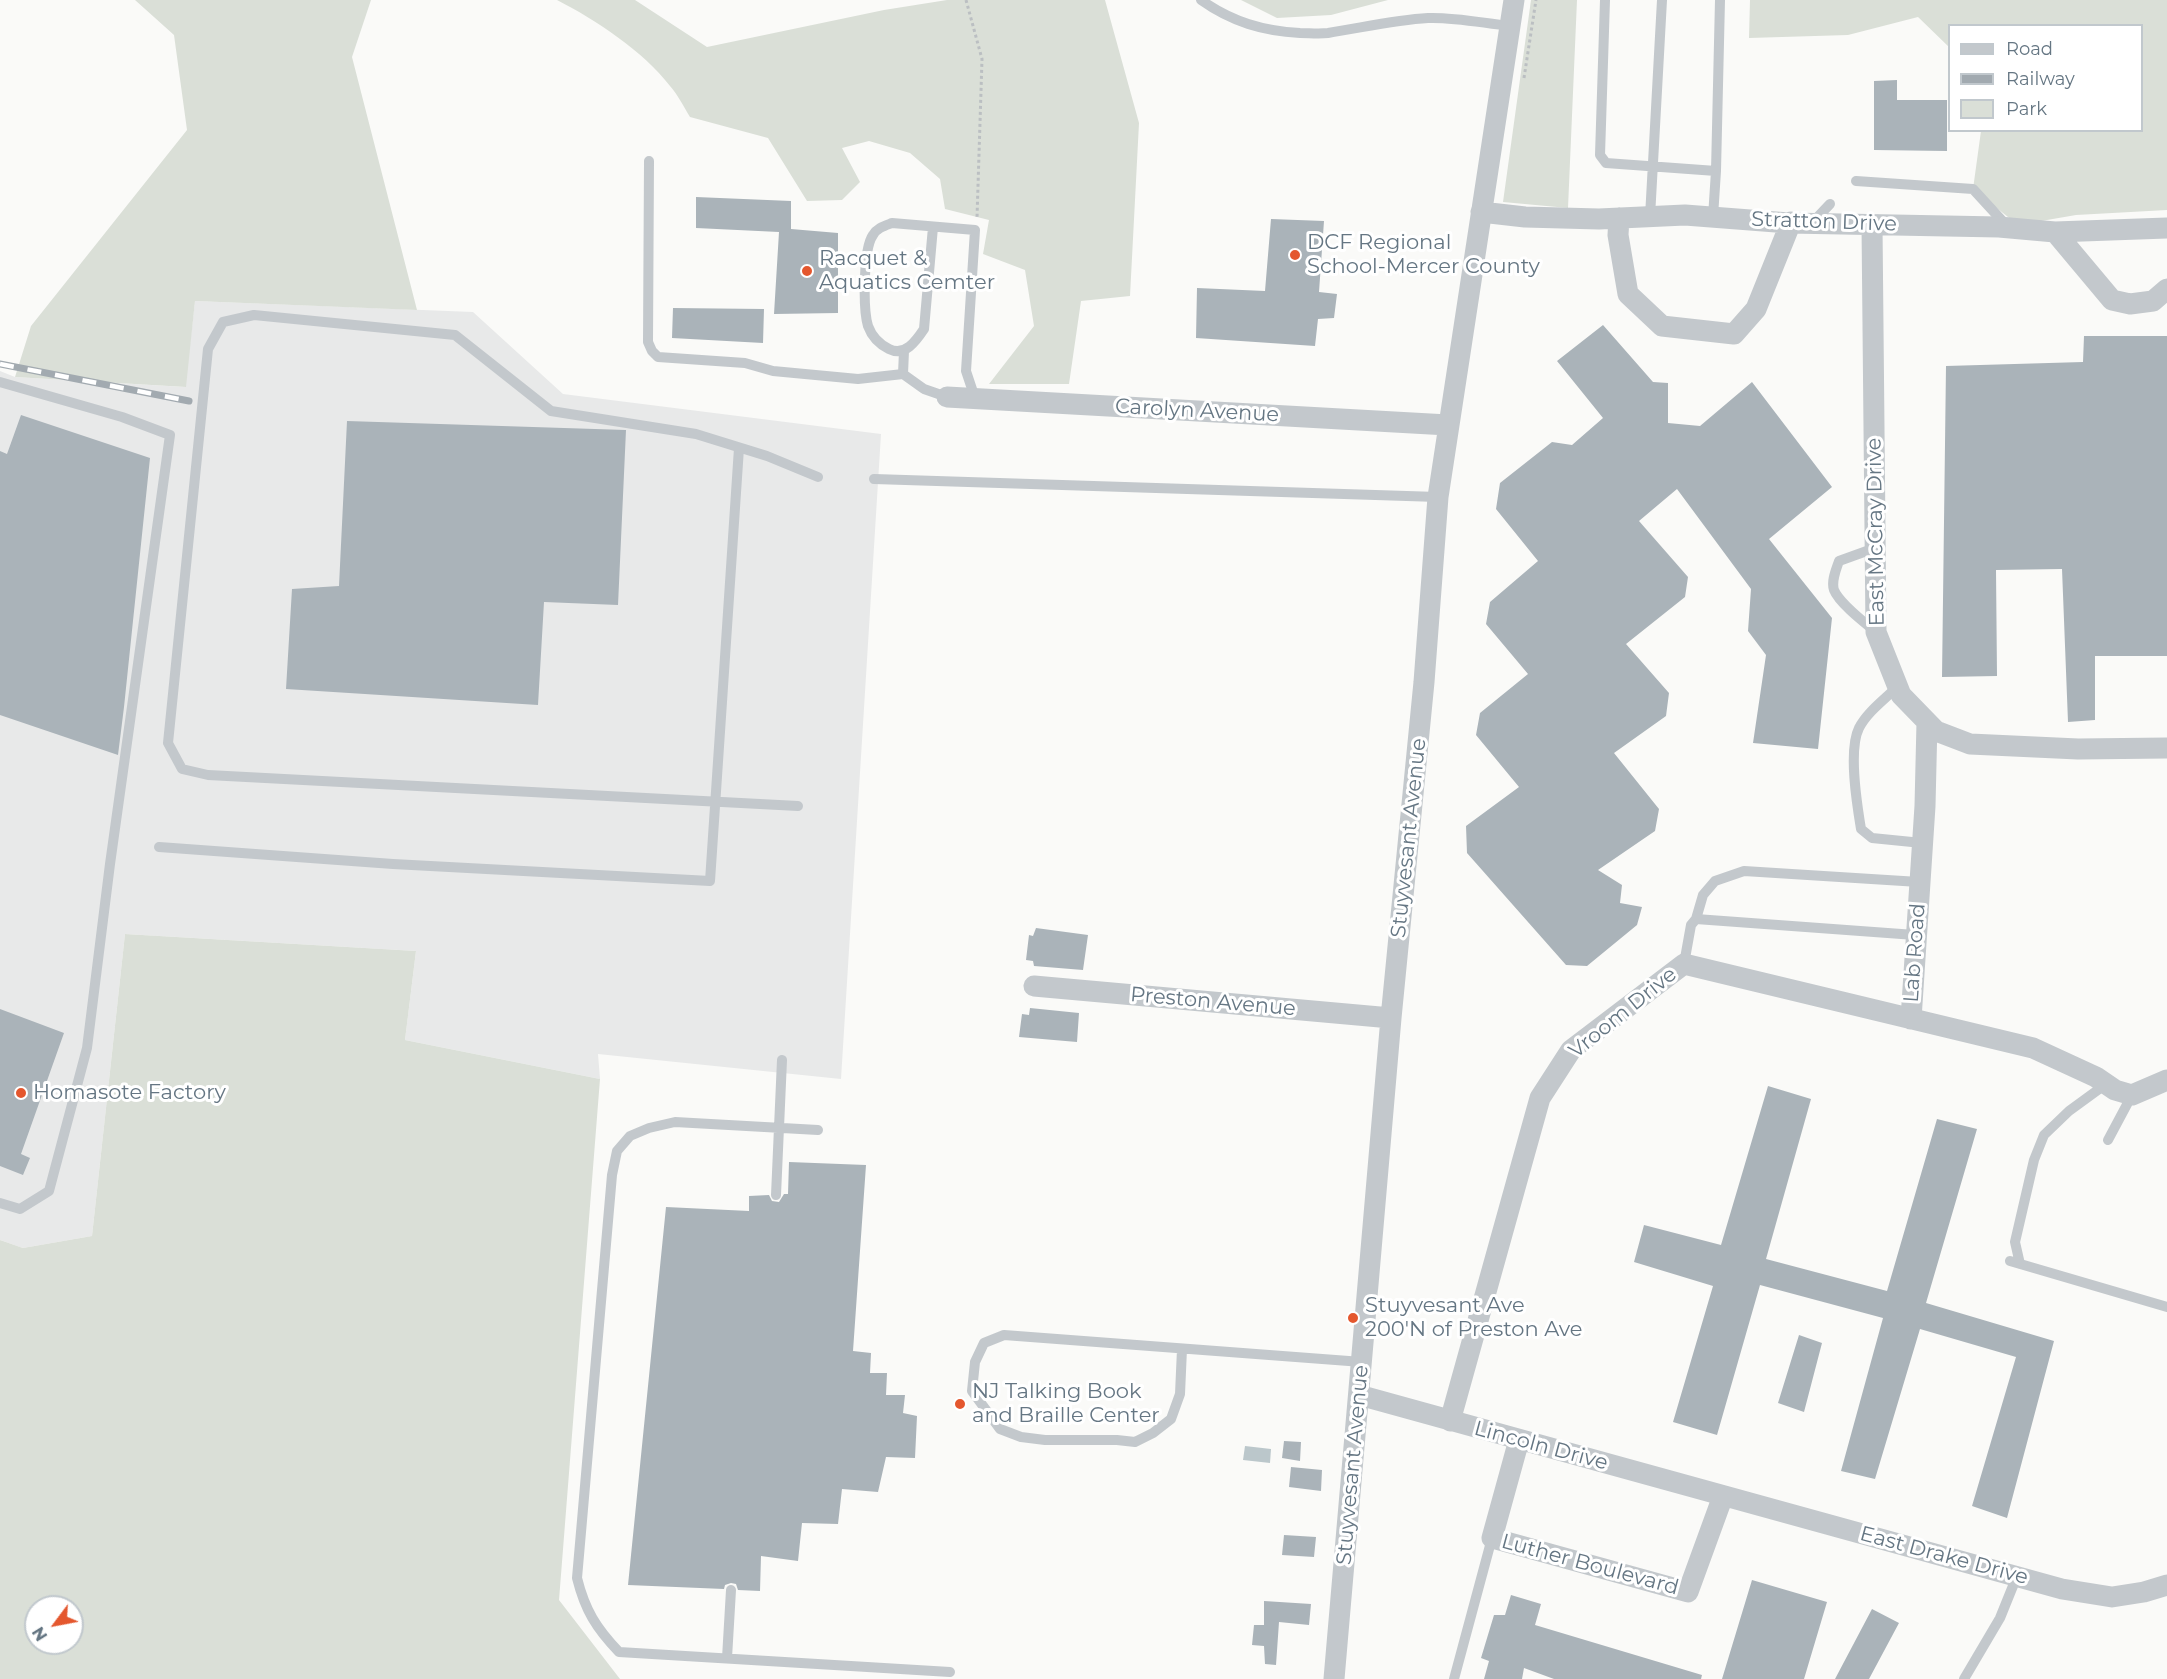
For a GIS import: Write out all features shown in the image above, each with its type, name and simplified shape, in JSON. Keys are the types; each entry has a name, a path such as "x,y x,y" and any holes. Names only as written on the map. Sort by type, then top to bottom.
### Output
{"street":[{"name":"Stuyvesant Avenue","path":"1334,1679 1391,1018 1424,682 1438,497 1514,0"},
{"name":"Stratton Drive","path":"1481,212 1525,217 1685,216 1801,223 2008,228 2055,232 2167,228"},
{"path":"1619,218 1618,235 1628,294 1662,326 1734,334 1756,309 1801,223"},
{"name":"East McCray Drive","path":"1872,225 1876,632 1900,695 1936,731 1970,744 2078,749 2167,748"},
{"path":"2055,232 2112,300 2130,304 2152,301 2167,289"},
{"name":"Carolyn Avenue","path":"947,397 1448,425"},
{"name":"Lab Road","path":"1927,722 1911,1019 2032,1048 2096,1077 2115,1090 2132,1095"},
{"name":"Vroom Drive","path":"1450,1420 1540,1098 1571,1050 1684,964 1911,1019"},
{"name":"Preston Avenue","path":"1034,986 1391,1018"},
{"path":"2132,1095 2167,1080"},
{"name":"Lincoln Drive","path":"1359,1395 1723,1496"},
{"name":"Luther Boulevard","path":"1519,1440 1492,1538 1688,1592 1723,1496"},
{"name":"East Drake Drive","path":"1723,1496 2062,1589 2112,1597 2144,1592 2167,1585"}],"lane":[{"path":"1202,0 1223,14 1245,24 1276,32 1325,33 1401,20 1430,18 1460,19 1510,26"},
{"path":"1605,0 1600,155 1606,163 1716,171"},
{"path":"1650,217 1662,0"},
{"path":"1713,218 1720,0"},
{"path":"649,161 648,342 658,357 745,363 773,371 858,379 903,374 924,389 947,397"},
{"path":"1856,181 1973,189 2008,228"},
{"path":"1801,223 1830,204"},
{"path":"933,227 924,329 915,342 904,351 892,351 878,343 868,328 865,310 867,246 873,234 881,226 892,223 975,230 966,371 975,398"},
{"path":"798,806 208,775 182,769 168,743 208,349 224,322 254,315 454,334 550,411 696,435 818,477"},
{"path":"903,374 904,351"},
{"path":"0,382 122,417 170,435 110,864 87,1048 49,1191 20,1209 0,1203"},
{"path":"159,847 393,864 710,881 739,448"},
{"path":"874,479 1438,497"},
{"path":"1875,548 1839,561 1834,574 1834,590 1849,609 1876,632"},
{"path":"1897,687 1859,728 1854,744 1856,802 1861,829 1872,838 1922,843"},
{"path":"1684,964 1691,926 1696,919 1703,895 1715,880 1744,871 1919,882"},
{"path":"1696,919 1916,935"},
{"path":"776,1195 781,1128 782,1060"},
{"path":"2106,1084 2069,1111 2044,1135 2034,1160 2015,1242 2015,1262 2167,1307"},
{"path":"2108,1140 2132,1095"},
{"path":"818,1130 675,1122 649,1128 630,1136 617,1150 612,1175 577,1578 584,1604 600,1632 620,1652 950,1672"},
{"path":"1182,1349 1180,1394 1171,1419 1153,1433 1135,1442 1045,1440 1021,1437 999,1430 972,1391 975,1362 984,1343 1004,1335 1362,1362"},
{"path":"1455,1679 1492,1538"},
{"path":"1964,1679 2000,1618 2017,1576"},
{"path":"728,1658 731,1590"}],"path":[{"path":"966,0 982,59 978,210 975,230"}],"shaded area":[{"path":"195,301 473,312 563,394 881,434 841,1079 598,1054 600,1079 405,1040 416,951 125,934 92,1236 23,1248 0,1240 0,371 15,377 185,387"},
{"path":"1245,1446 1271,1449 1270,1463 1243,1460"}],"green space":[{"path":"135,0 371,0 352,57 417,310 195,301 186,387 15,377 31,326 187,130 174,35"},
{"path":"557,0 635,0 707,47 884,10 947,0 1105,0 1139,123 1130,296 1081,301 1069,384 989,384 1034,326 1025,270 983,254 989,220 945,209 940,179 910,153 869,141 842,148 860,182 842,200 807,201 768,138 690,117 681,101 659,73 633,49 603,27"},
{"path":"1241,0 1388,0 1331,15 1277,18"},
{"path":"1531,0 1577,0 1568,208 1503,202"},
{"path":"1750,0 2167,0 2167,210 2076,215 2018,225 1973,189 1981,132 2143,132 2143,24 1948,24 1948,46 1918,17 1848,35 1749,38"},
{"path":"125,934 416,951 405,1040 600,1079 559,1600 620,1679 0,1679 0,1240 23,1248 92,1236"}],"building":[{"path":"1897,80 1897,100 1947,100 1947,151 1874,150 1874,81"},
{"name":"Racquet & Aquatics Cemter","path":"696,197 791,201 791,229 838,233 838,313 774,314 779,232 696,228"},
{"name":"DCF Regional School-Mercer County","path":"1271,219 1324,221 1319,292 1337,294 1334,318 1318,319 1315,346 1196,338 1197,288 1265,291"},
{"path":"673,308 764,309 763,343 672,338"},
{"path":"1603,325 1653,382 1668,383 1668,423 1700,426 1752,382 1832,487 1769,539 1832,618 1818,749 1753,743 1766,655 1748,631 1751,589 1677,489 1639,521 1688,577 1685,597 1626,644 1669,693 1666,716 1614,753 1659,809 1655,831 1598,870 1622,885 1620,903 1642,907 1637,925 1587,966 1566,965 1467,853 1466,826 1519,787 1476,735 1480,713 1528,674 1486,624 1490,602 1538,561 1496,509 1500,483 1552,442 1572,445 1603,418 1557,361"},
{"path":"2084,336 2167,336 2167,656 2095,656 2095,720 2068,722 2062,569 1996,570 1997,676 1942,677 1946,366 2083,362"},
{"path":"21,415 150,458 118,755 0,715 0,451 7,454"},
{"path":"347,421 626,430 618,605 544,602 538,705 286,689 292,589 339,586"},
{"path":"1036,928 1088,935 1083,970 1034,966 1033,961 1026,960 1029,935 1033,936"},
{"path":"1030,1008 1079,1013 1077,1042 1019,1037 1022,1014 1029,1015"},
{"name":"Homasote Factory","path":"0,1009 64,1033 21,1154 30,1158 23,1175 0,1166"},
{"path":"1768,1086 1811,1099 1766,1259 1887,1291 1937,1119 1977,1129 1926,1303 2054,1341 2007,1518 1972,1506 2016,1357 1920,1329 1875,1479 1841,1471 1883,1318 1760,1285 1717,1435 1673,1422 1713,1286 1634,1262 1644,1225 1721,1245"},
{"path":"789,1162 866,1165 853,1351 871,1353 870,1373 887,1373 886,1395 905,1395 903,1413 917,1416 915,1458 886,1457 878,1492 842,1489 838,1524 802,1523 798,1561 761,1556 760,1591 738,1590 736,1584 731,1583 725,1585 724,1589 628,1585 666,1207 749,1211 749,1196 769,1195 772,1201 779,1202 784,1194 788,1194"},
{"path":"1799,1335 1822,1343 1804,1412 1778,1403"},
{"path":"1284,1441 1301,1442 1300,1461 1282,1458"},
{"path":"1291,1467 1322,1470 1321,1491 1289,1487"},
{"path":"1284,1535 1316,1537 1314,1557 1282,1555"},
{"path":"1752,1580 1827,1602 1804,1679 1722,1679"},
{"path":"1511,1595 1541,1604 1535,1625 1702,1675 1701,1679 1554,1679 1524,1668 1522,1679 1484,1679 1489,1661 1481,1658 1494,1615 1505,1615"},
{"path":"1264,1601 1311,1604 1309,1625 1279,1622 1276,1665 1265,1664 1264,1646 1252,1645 1254,1625 1264,1625"},
{"path":"1872,1609 1899,1623 1869,1679 1835,1679"}],"railway":[{"path":"0,364 189,401"}],"place":[{"name":"DCF Regional School-Mercer County","path":"1295,255"},
{"name":"Racquet & Aquatics Cemter","path":"807,271"},
{"name":"Homasote Factory","path":"21,1093"},
{"name":"Stuyvesant Ave 200'N of Preston Ave","path":"1353,1318"},
{"name":"NJ Talking Book and Braille Center","path":"960,1404"}]}
